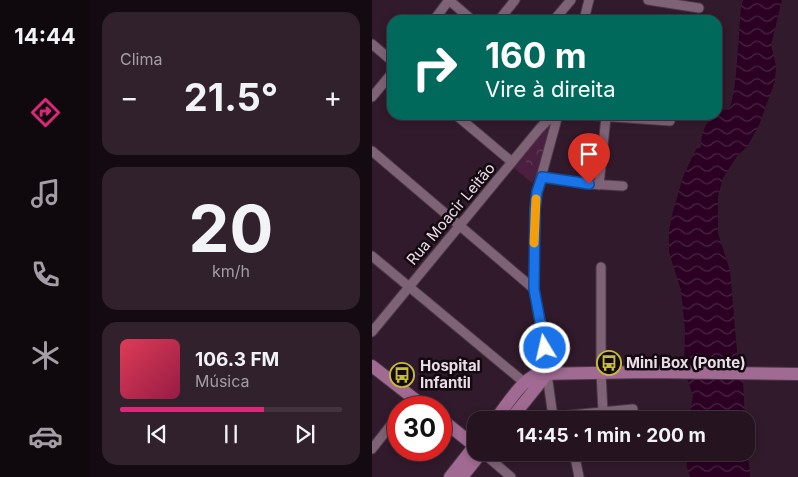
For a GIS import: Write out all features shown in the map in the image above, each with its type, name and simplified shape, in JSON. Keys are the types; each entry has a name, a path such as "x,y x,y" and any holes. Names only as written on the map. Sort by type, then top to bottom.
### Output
{"main road":[{"path":"372,366 403,396"},
{"path":"502,411 525,383 537,374 647,372 798,374"},
{"path":"517,411 547,374"},
{"path":"452,428 467,439"},
{"path":"450,477 467,459"},
{"path":"462,477 471,461"}],"street":[{"path":"438,15 449,0 466,15"},
{"path":"502,15 515,0"},
{"path":"558,15 571,0 584,15"},
{"path":"585,15 589,0"},
{"path":"648,0 699,8"},
{"path":"372,44 387,57"},
{"path":"372,97 387,79"},
{"path":"462,120 512,162"},
{"name":"Rua Moacir Leitão","path":"372,332 549,120"},
{"path":"552,411 543,335 534,289 535,209 537,192 557,120"},
{"path":"599,185 606,120"},
{"path":"654,120 670,121"},
{"path":"372,151 534,289"},
{"path":"542,177 599,185 623,186"},
{"path":"372,256 525,383"},
{"path":"601,267 603,411"},
{"path":"613,411 632,409"},
{"path":"372,449 387,430"},
{"path":"492,461 510,477"},
{"path":"576,461 579,477"}],"green space":[{"path":"547,125 549,127 538,172 532,183 514,168"},
{"path":"522,159 538,172 530,181 515,168"}],"water":[{"path":"743,0 782,0 771,45 776,66 775,81 759,125 747,147 737,156 723,178 718,196 718,233 730,271 738,363 743,380 745,411 690,411 693,395 684,370 685,330 681,290 669,252 669,231 683,177 696,149 701,147 705,126 709,120 722,120 722,111 730,106 736,75"},
{"path":"687,461 748,461 750,477 690,477"}],"slow traffic":[{"path":"534,243 536,199"}],"place":[{"name":"Mini Box (Ponte)","path":"609,363"},
{"name":"Hospital Infantil","path":"402,375"}],"route":[{"path":"545,348 534,289 537,192 542,177 589,184"}]}
